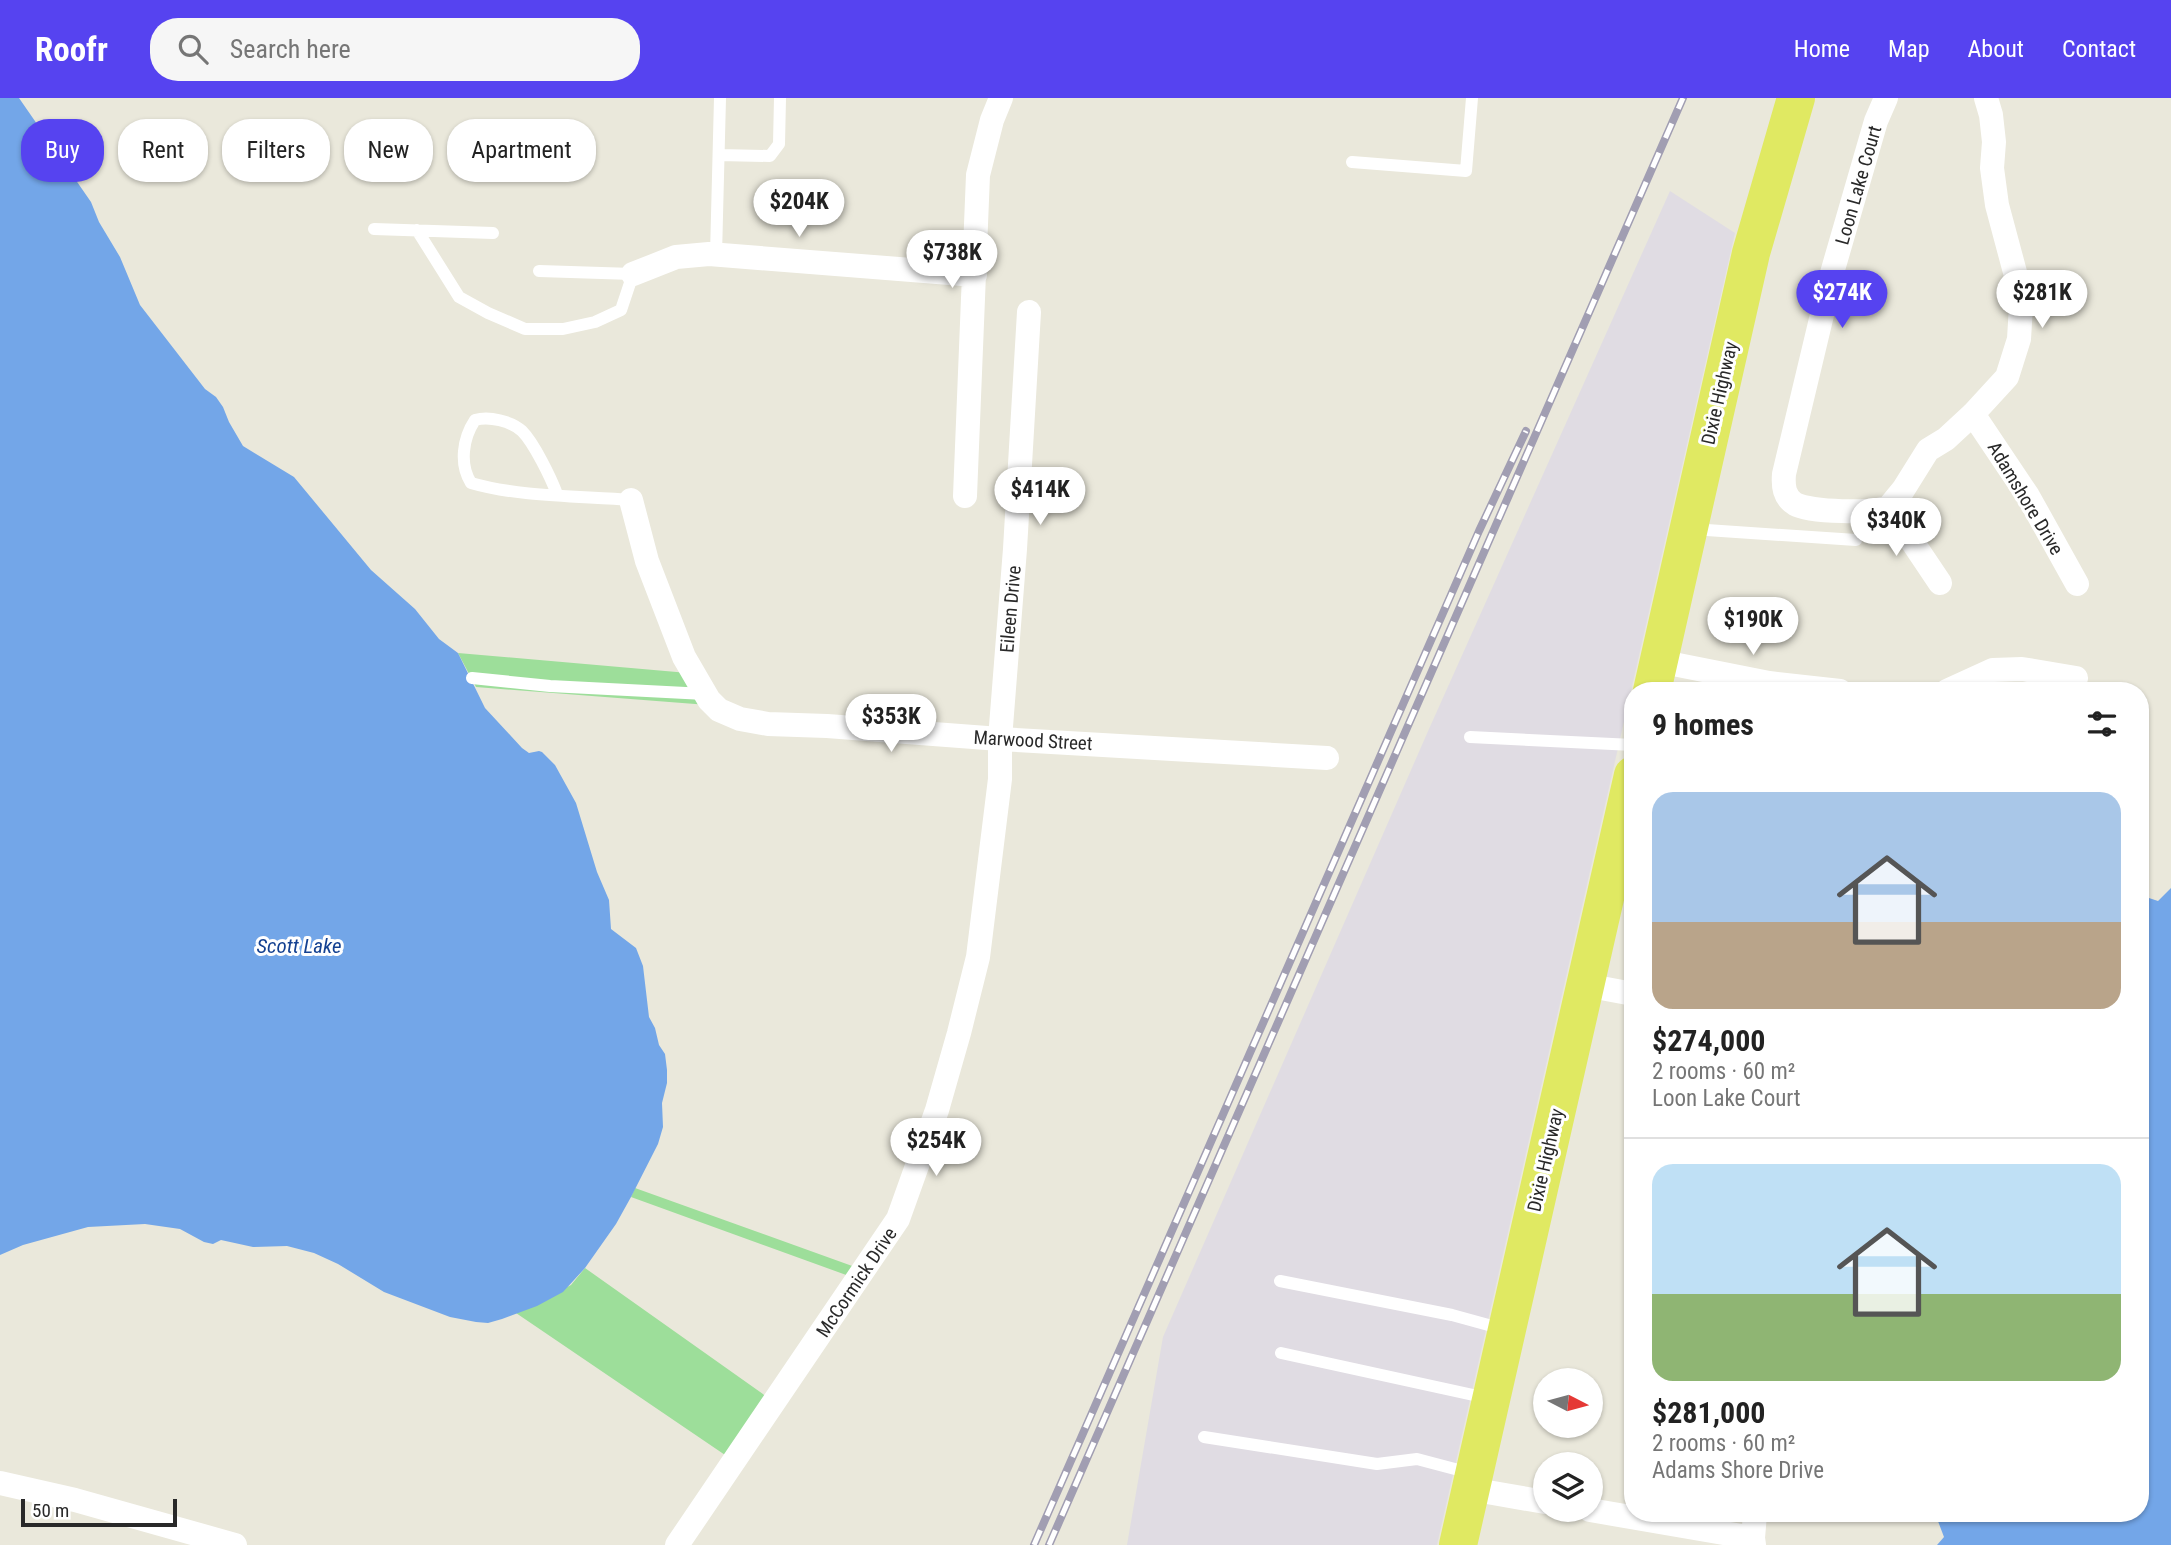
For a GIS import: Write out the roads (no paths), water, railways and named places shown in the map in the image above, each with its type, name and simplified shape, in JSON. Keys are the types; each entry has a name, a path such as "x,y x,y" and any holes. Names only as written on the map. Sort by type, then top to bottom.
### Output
{"main road":[{"name":"Dixie Highway","path":"1655,676 1751,253 1796,98"},
{"name":"Dixie Highway","path":"1458,1545 1624,814"}],"street":[{"path":"965,496 978,174 992,120 1001,98"},
{"name":"Loon Lake Court","path":"1886,98 1876,121 1832,273 1783,486 1787,496 1795,504 1806,507 1857,512 1889,507"},
{"path":"1940,583 1889,507 1928,450 1946,439 2007,377 2019,339 2021,306 1997,205 1992,168 1994,142 1986,98"},
{"path":"633,274 676,257 716,255 975,275"},
{"name":"Eileen Drive","path":"1000,739 1016,549 1029,312"},
{"name":"Adamshore Drive","path":"1973,414 2028,496 2077,584"},
{"name":"Marwood Street","path":"631,500 660,601 684,657 705,694 719,710 740,719 768,724 1327,758"},
{"path":"1967,682 1993,670 2022,669 2076,678"},
{"path":"1655,676 1753,682"},
{"name":"McCormick Drive","path":"677,1545 898,1219 937,1110 978,957 1000,779 1000,739"},
{"path":"1585,985 1624,993"},
{"path":"1472,1482 1533,1499"},
{"path":"0,1483 75,1500 235,1545"},
{"path":"1603,1512 1624,1515"},
{"path":"1679,1522 1754,1532"}],"lane":[{"path":"716,255 720,98"},
{"path":"719,155 770,156 779,144 780,98"},
{"path":"1352,162 1466,171 1472,98"},
{"path":"374,229 493,233"},
{"path":"417,230 459,297 526,329 563,329 595,322 621,310 633,274 539,271"},
{"path":"557,494 551,476 522,431 484,417 475,420 467,432 463,464 471,483 491,489 631,500"},
{"path":"1688,529 1856,540"},
{"path":"472,678 550,686 705,694"},
{"path":"1470,737 1624,745"},
{"path":"1280,1281 1452,1315 1507,1330"},
{"path":"1281,1353 1491,1399"},
{"path":"1204,1437 1377,1464 1417,1458 1472,1482"}],"water":[{"name":"Scott Lake","path":"0,98 19,98 34,119 21,119 21,182 77,182 91,202 99,222 120,257 140,305 205,389 216,397 243,446 294,477 371,570 415,609 439,639 458,653 485,708 522,748 529,753 542,752 555,765 576,803 597,872 609,900 611,929 636,948 643,966 649,1017 665,1054 667,1083 662,1103 663,1127 658,1144 616,1224 585,1268 563,1292 537,1306 488,1323 450,1317 384,1292 314,1253 287,1246 253,1247 221,1240 213,1244 180,1229 145,1224 88,1227 23,1245 0,1255"},
{"path":"2171,888 2171,1545 1937,1545 1944,1537 1938,1522 2149,1522 2149,898 2158,901"}],"railway":[{"path":"1049,1545 1683,98"},
{"path":"1034,1545 1479,531 1526,431"}]}
